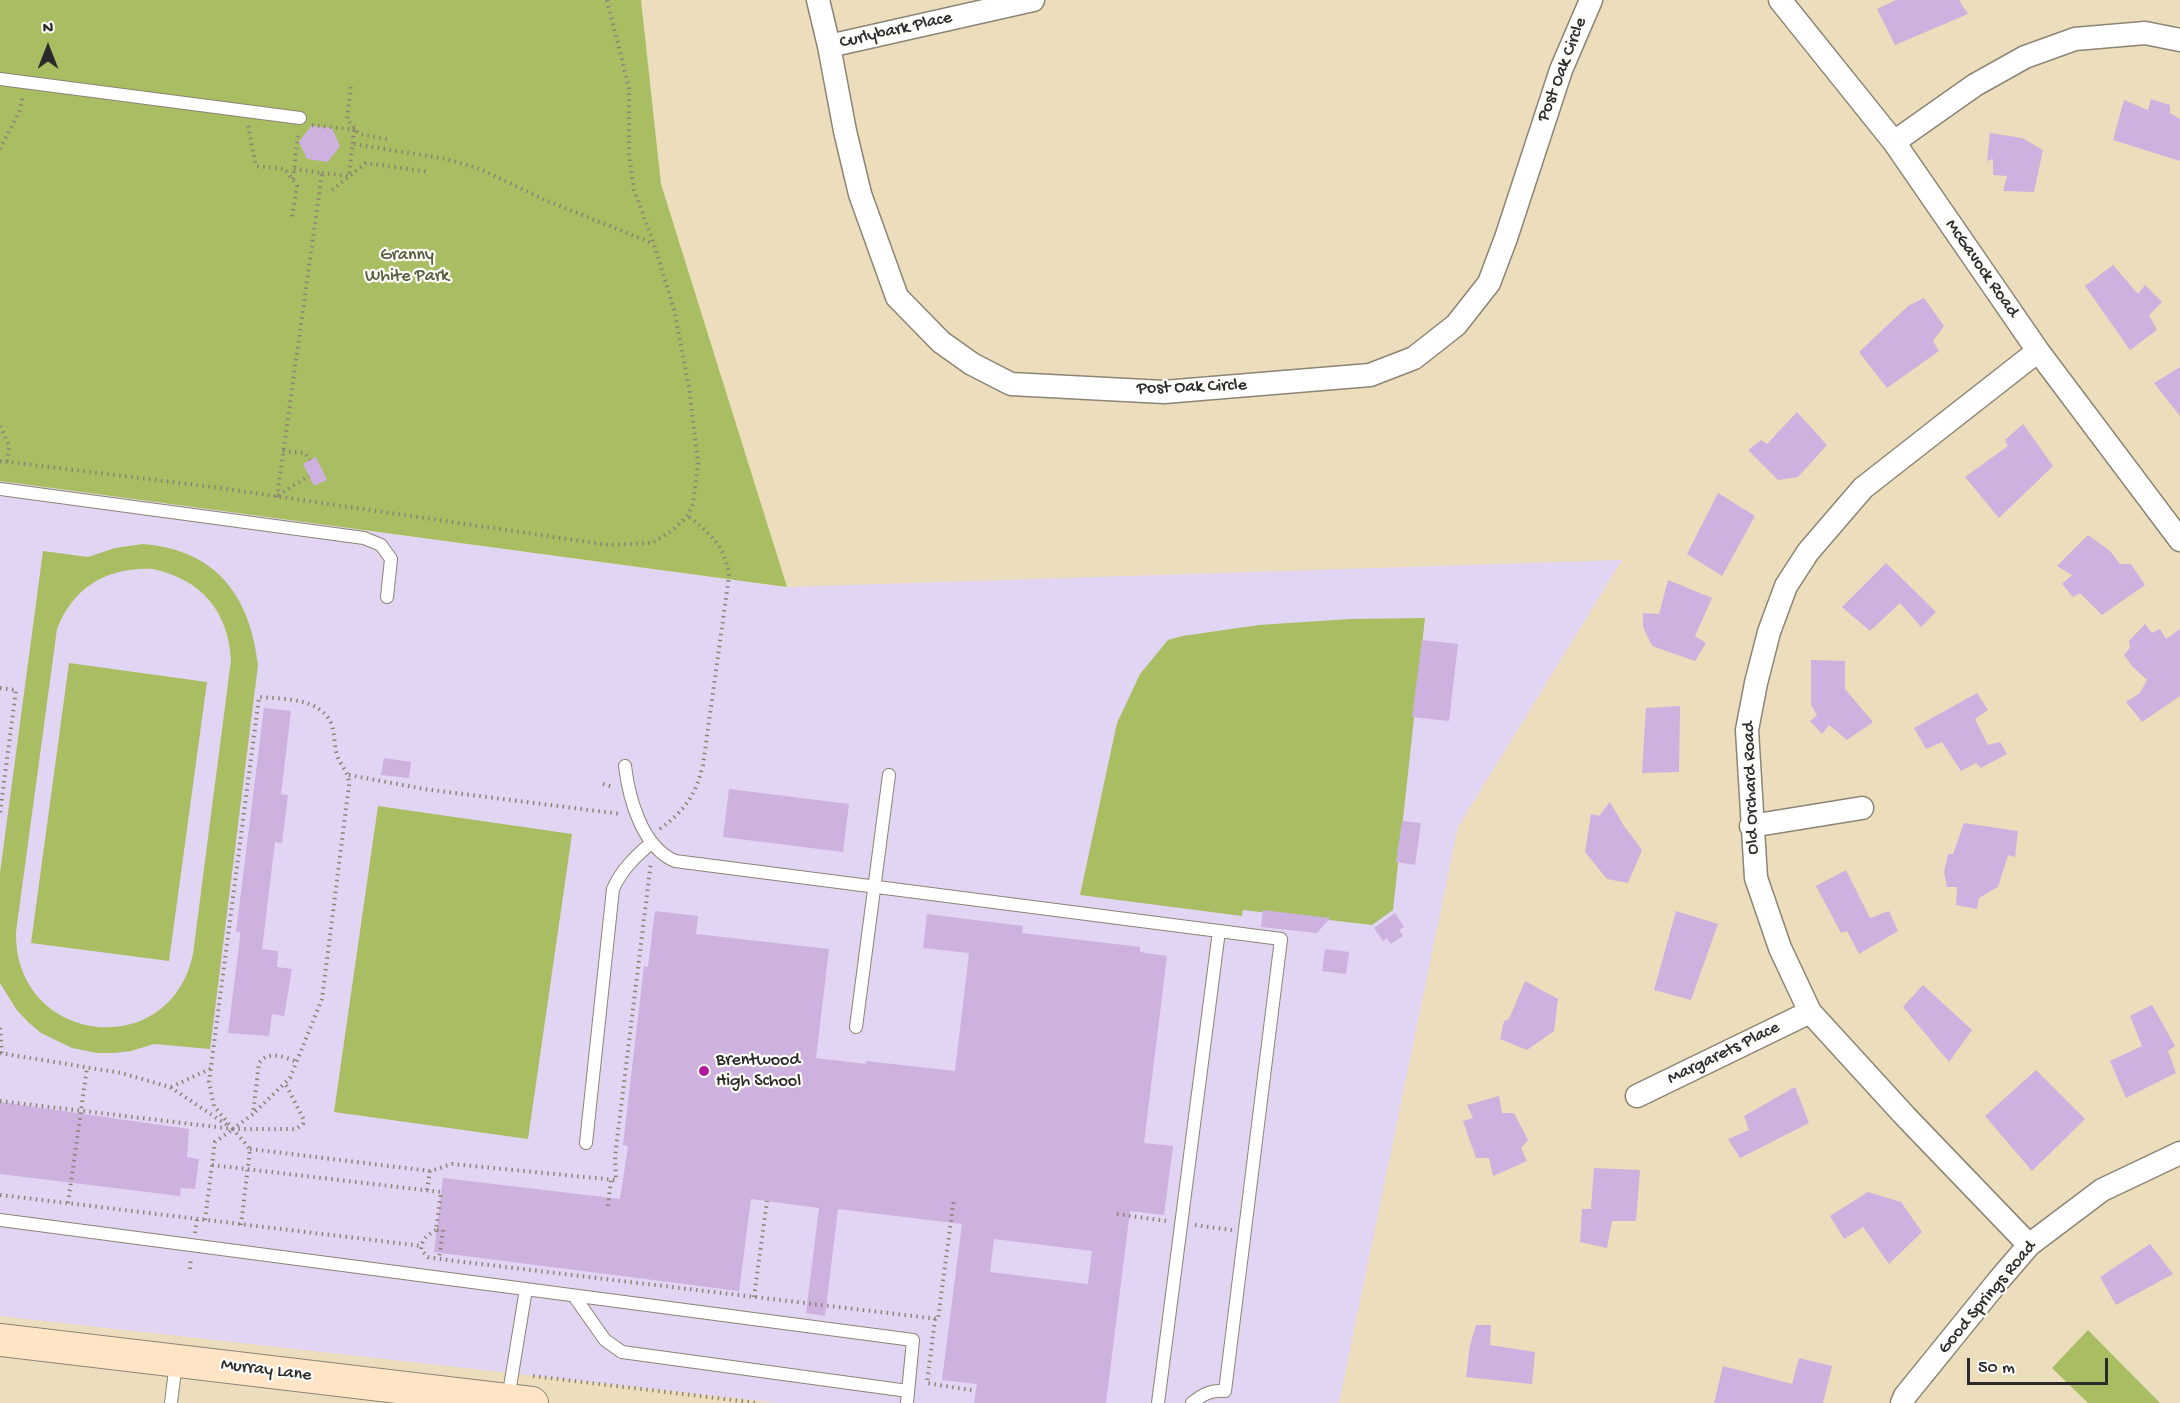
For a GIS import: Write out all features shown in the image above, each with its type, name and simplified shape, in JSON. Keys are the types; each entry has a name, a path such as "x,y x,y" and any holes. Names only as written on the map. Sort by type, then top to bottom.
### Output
{"main road":[{"name":"Murray Lane","path":"0,1340 520,1401"}],"street":[{"name":"Post Oak Circle","path":"818,0 860,194 897,297 936,336 972,364 1011,384 1164,392 1370,375 1414,358 1456,325 1489,284 1561,70 1591,0"},
{"name":"Curlybark Place","path":"829,46 1033,0"},
{"name":"McGavock Road","path":"1780,0 1894,142 2038,351 2180,540"},
{"path":"1894,142 1975,85 2025,57 2075,39 2145,33 2180,40"},
{"name":"Old Orchard Road","path":"2029,1245 1905,1116 1810,1012 1780,948 1756,879 1747,730 1769,632 1786,586 1808,552 1863,489 2038,351"},
{"path":"1751,826 1862,808"},
{"name":"Margarets Place","path":"1637,1096 1810,1012"},
{"name":"Good Springs Road","path":"1902,1403 1905,1396 2029,1245 2102,1190 2180,1153"}],"lane":[{"path":"0,79 300,120"},
{"path":"0,489 364,538 381,545 391,559 387,597"},
{"path":"625,766 631,800 651,843 662,854 682,862 1281,939 1225,1391 1214,1390 1192,1403"},
{"path":"856,1027 889,775"},
{"path":"586,1143 613,889 630,861 651,843"},
{"path":"1158,1403 1220,931"},
{"path":"0,1220 913,1340 907,1397 622,1352 605,1340 574,1296"},
{"path":"520,1401 526,1289"},
{"path":"171,1403 176,1360"}],"path":[{"path":"0,461 277,496 609,545 652,543 673,530 687,515 693,504 698,463 689,387 674,309 634,190 629,154 629,88 607,0"},
{"path":"0,149 20,110 25,82"},
{"path":"351,87 347,119 358,134 387,139"},
{"path":"246,111 256,166 285,170 297,186 292,218"},
{"path":"292,180 300,120 355,130"},
{"path":"349,176 355,130"},
{"path":"354,144 446,159 480,168 545,200 654,244"},
{"path":"332,190 366,163 429,172"},
{"path":"294,169 349,176"},
{"path":"277,496 322,173"},
{"path":"0,426 9,445 7,462"},
{"path":"283,452 305,453 310,460"},
{"path":"277,496 309,476"},
{"path":"660,830 684,808 698,785 703,765 729,576 724,552 716,540 687,515"},
{"path":"0,688 16,690 0,813"},
{"path":"205,1220 215,1142 233,1129 253,1114 290,1078 321,999 349,775 338,757 332,724 328,718 302,701 258,697 209,1082 214,1106 233,1129 250,1149 430,1171"},
{"path":"349,775 424,789 627,815"},
{"path":"0,1028 1,1053 87,1067 170,1087 233,1129"},
{"path":"253,1114 259,1063 262,1058 272,1055 297,1062"},
{"path":"68,1203 87,1067"},
{"path":"170,1087 212,1068"},
{"path":"0,1101 233,1129 296,1129 301,1127 304,1120 285,1083"},
{"path":"241,1225 250,1149"},
{"path":"212,1165 441,1192 436,1230"},
{"path":"608,1206 611,1180"},
{"path":"0,1195 422,1246"},
{"path":"954,1198 927,1383 976,1391"},
{"path":"754,1297 767,1201"},
{"path":"439,1259 443,1230 436,1230 427,1235 422,1242 421,1250 428,1257 439,1259 935,1319"}],"shaded area":[{"name":"Brentwood High School","path":"0,481 787,587 1622,560 1458,827 1339,1403 779,1403 0,1316"}],"green space":[{"name":"Granny White Park","path":"0,0 641,0 661,184 787,587 0,481"},
{"path":"143,544 169,548 209,566 225,581 237,598 247,617 254,640 258,665 210,1049 154,1044 131,1051 97,1053 72,1048 41,1033 28,1022 16,1009 0,983 0,873 43,551 88,557 115,548","holes":["137,569 153,569 185,581 209,600 224,627 231,660 193,954 179,989 155,1013 126,1025 95,1027 65,1018 40,999 22,970 16,932 57,629 73,601 94,582 121,571"]},
{"path":"1425,618 1393,910 1372,925 1243,910 1242,916 1080,895 1117,723 1140,674 1168,640 1259,625 1350,619"},
{"path":"69,663 207,682 169,961 31,943"},
{"path":"378,806 572,834 528,1139 334,1112"},
{"path":"2088,1330 2160,1403 2088,1403 2052,1368"}],"building":[{"path":"1896,0 1959,0 1968,14 1895,45 1877,9"},
{"path":"2151,99 2170,105 2170,113 2180,119 2180,161 2113,140 2124,100 2148,110"},
{"path":"311,126 332,128 340,146 328,162 307,159 299,142"},
{"path":"1990,133 2022,138 2043,150 2034,192 2003,191 2007,176 1993,175 1993,159 1987,161"},
{"path":"2113,265 2138,294 2145,285 2162,302 2149,315 2157,330 2130,350 2085,286"},
{"path":"1924,298 1944,326 1933,341 1939,351 1887,388 1859,352 1908,306"},
{"path":"2180,367 2180,416 2154,383"},
{"path":"1797,412 1827,445 1798,477 1778,480 1748,450 1761,440 1767,444"},
{"path":"2023,424 2053,466 1999,518 1965,477 2008,446 2005,440"},
{"path":"316,457 327,480 314,486 303,464"},
{"path":"1718,493 1755,516 1722,576 1687,554"},
{"path":"2088,535 2110,551 2120,564 2131,564 2145,585 2102,615 2080,593 2073,597 2062,584 2072,575 2057,566"},
{"path":"1886,563 1936,612 1921,627 1900,603 1870,631 1842,607"},
{"path":"1668,580 1712,598 1695,636 1706,643 1695,661 1652,646 1643,627 1643,613 1659,614"},
{"path":"2145,624 2152,633 2160,629 2166,639 2180,629 2180,696 2142,722 2126,702 2140,693 2147,680 2124,655 2130,648 2129,641"},
{"path":"1422,640 1458,644 1449,721 1412,717"},
{"path":"1811,660 1845,661 1845,689 1873,722 1847,740 1829,725 1822,734 1810,721 1817,715 1811,705"},
{"path":"1977,693 1988,710 1975,719 1988,745 2000,742 2007,754 1981,768 1976,763 1961,771 1942,742 1926,749 1914,728"},
{"path":"1680,706 1679,772 1642,773 1646,708"},
{"path":"264,708 291,711 281,794 288,795 282,843 275,842 262,949 278,951 277,967 292,969 284,1016 272,1014 269,1036 228,1033 240,937 240,932 236,932"},
{"path":"384,758 411,762 409,778 381,775"},
{"path":"729,789 849,804 843,852 723,837"},
{"path":"1610,802 1642,850 1628,883 1607,879 1585,852 1591,814 1599,816"},
{"path":"1402,821 1421,823 1415,865 1396,862"},
{"path":"1964,823 2018,831 2015,857 2008,855 1998,887 1979,898 1977,909 1956,905 1957,887 1947,887 1944,872 1948,854 1953,854"},
{"path":"1846,870 1870,918 1889,911 1898,931 1859,954 1847,931 1841,933 1816,886"},
{"path":"1263,910 1330,918 1317,933 1261,927"},
{"path":"655,911 698,916 696,934 829,949 816,1058 955,1071 969,953 923,948 927,914 1023,926 1022,933 1140,947 1140,952 1167,956 1144,1143 1173,1146 1164,1215 1130,1211 1106,1403 974,1403 977,1384 942,1380 962,1224 838,1209 825,1316 806,1313 819,1208 751,1199 739,1291 434,1252 443,1178 620,1199 628,1146 623,1145 644,966 648,967","holes":["994,1239 1092,1251 1088,1284 990,1272"]},
{"path":"1676,911 1718,924 1691,1000 1654,990"},
{"path":"1395,913 1404,927 1399,930 1403,936 1391,944 1387,938 1383,941 1374,928"},
{"path":"1325,949 1349,952 1346,974 1322,971"},
{"path":"1525,981 1558,999 1554,1031 1527,1050 1500,1039 1504,1021 1509,1019"},
{"path":"1923,985 1972,1030 1949,1062 1903,1007"},
{"path":"2152,1005 2175,1046 2168,1051 2176,1073 2126,1098 2110,1061 2142,1046 2130,1016"},
{"path":"2036,1070 2085,1119 2032,1171 1985,1116"},
{"path":"1795,1087 1809,1123 1740,1158 1728,1139 1749,1130 1744,1116"},
{"path":"1499,1096 1502,1113 1514,1113 1528,1140 1521,1148 1527,1161 1493,1176 1489,1158 1476,1158 1463,1121 1473,1118 1467,1105"},
{"path":"0,1102 189,1129 187,1157 199,1159 195,1189 181,1188 180,1196 0,1174"},
{"path":"1594,1168 1640,1170 1636,1221 1612,1221 1607,1248 1580,1242 1582,1209 1591,1209"},
{"path":"1868,1192 1901,1202 1922,1232 1889,1264 1863,1227 1844,1239 1830,1216"},
{"path":"2150,1244 2173,1274 2116,1305 2100,1277"},
{"path":"1476,1325 1491,1325 1490,1345 1535,1352 1532,1384 1466,1377 1470,1345"},
{"path":"1799,1358 1832,1366 1823,1403 1714,1403 1723,1366 1792,1384"}],"place":[{"name":"Brentwood High School","path":"704,1071"}]}
